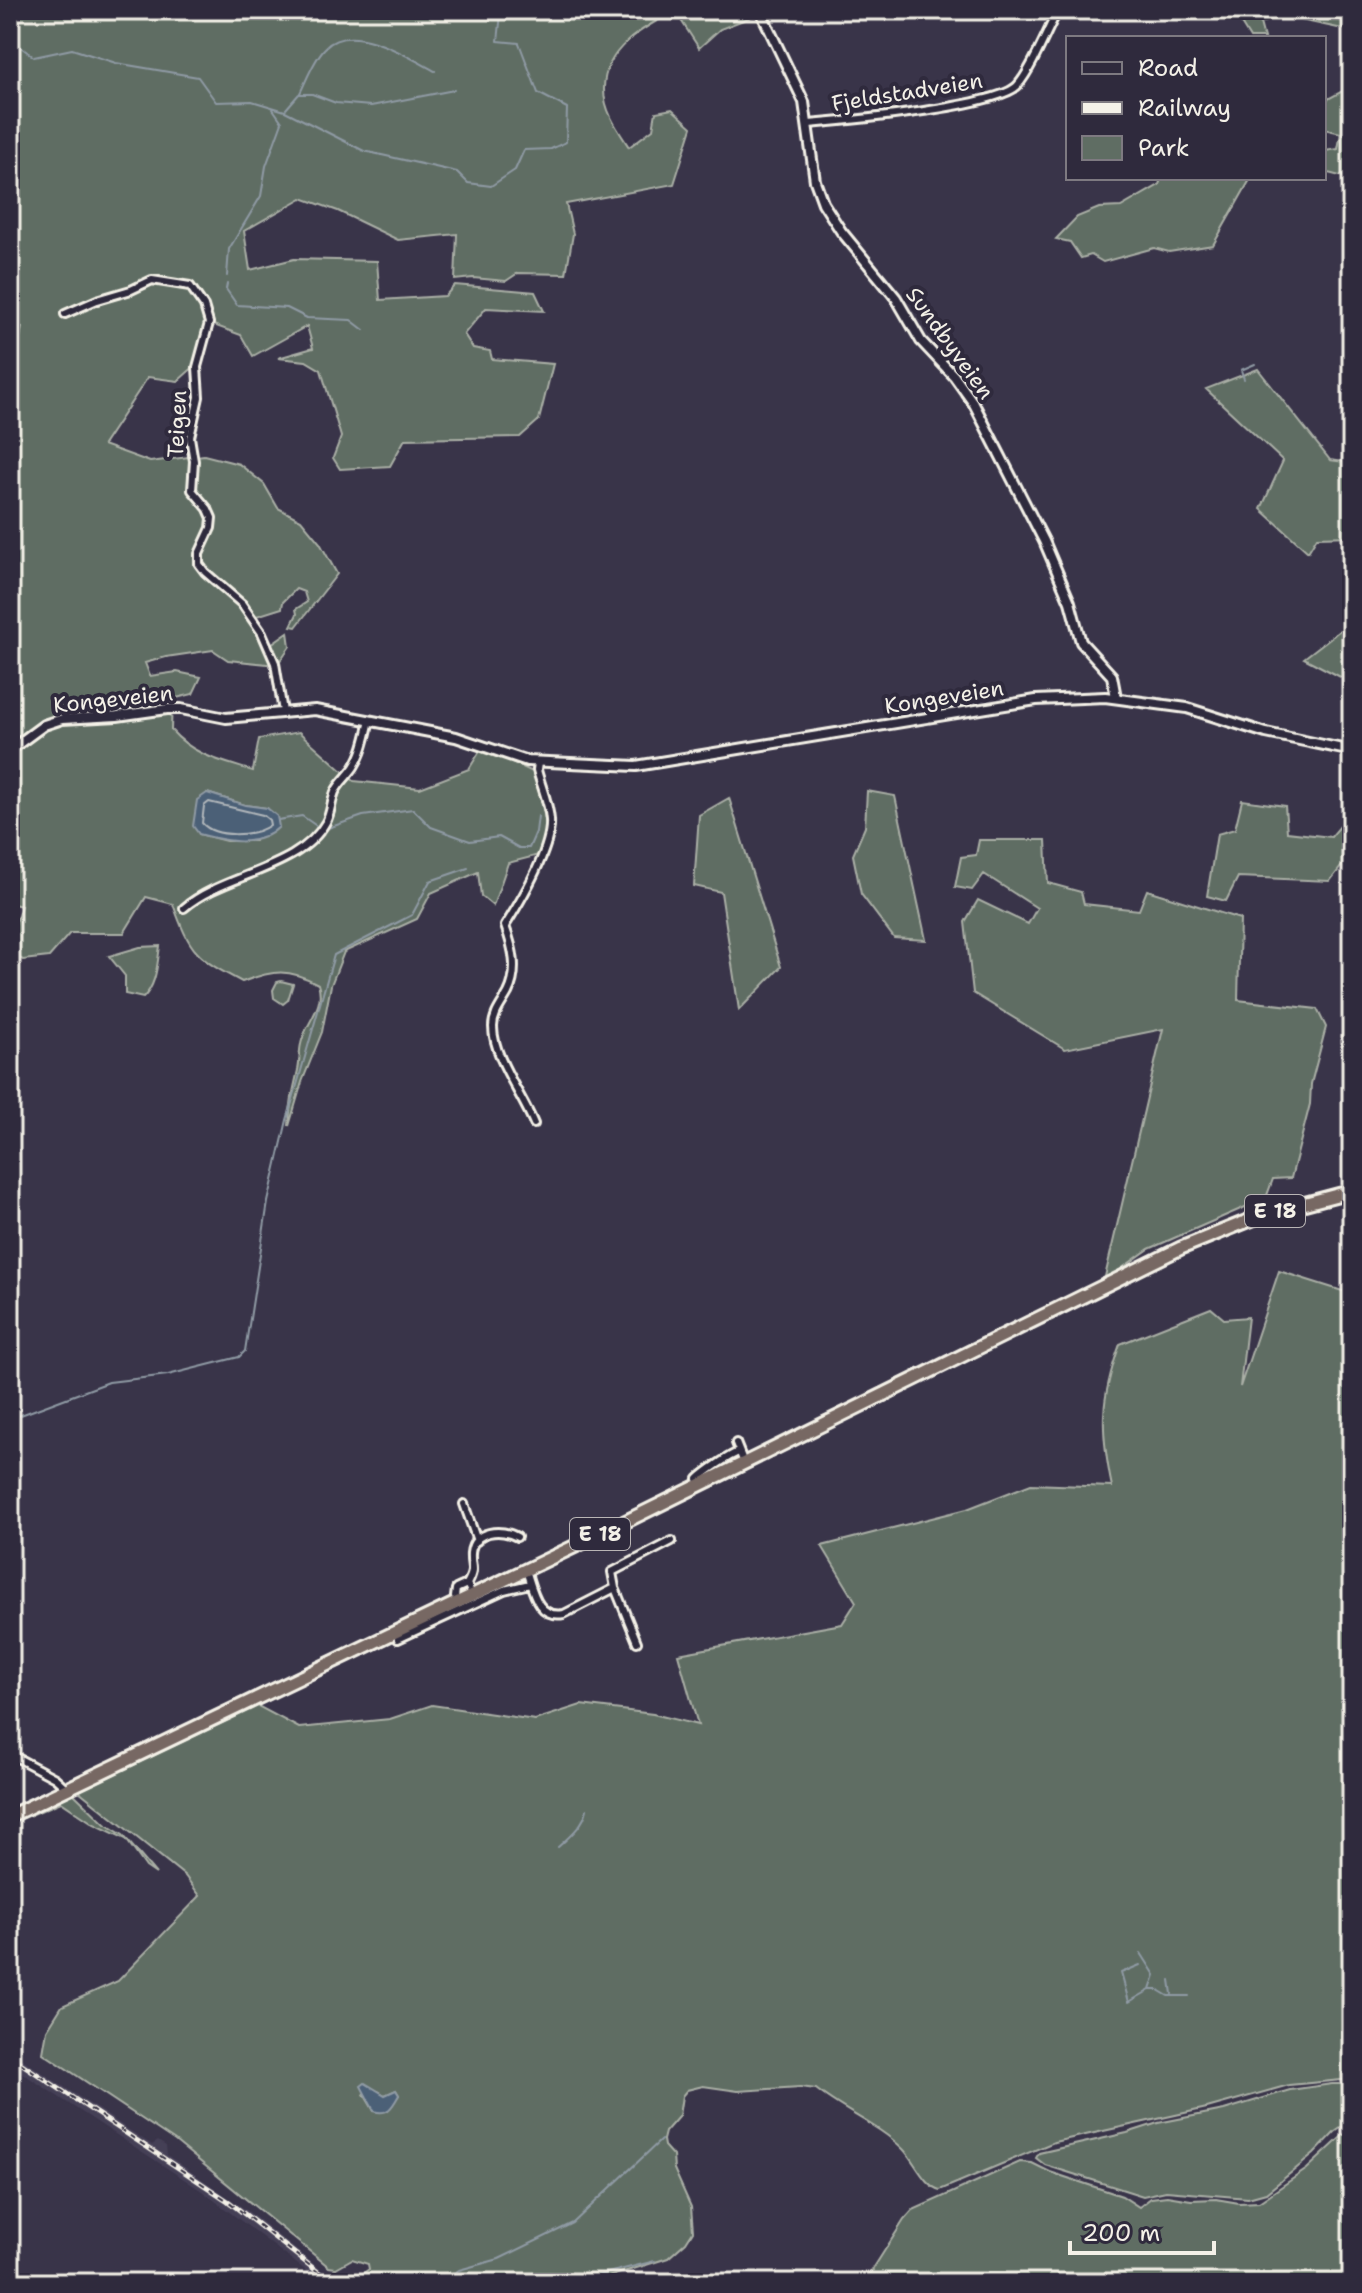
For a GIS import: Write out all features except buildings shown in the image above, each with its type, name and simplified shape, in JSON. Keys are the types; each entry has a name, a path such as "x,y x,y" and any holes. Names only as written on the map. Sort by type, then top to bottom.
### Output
{"highway":[{"name":"E 18","path":"10,1816 473,1596 701,1484 742,1457 1201,1238 1265,1214 1352,1191"}],"main road":[{"name":"Sundbyveien","path":"760,10 799,89 809,124 815,181 826,209 896,298 921,341 954,376 974,404 1056,567 1081,642 1112,676 1116,697"},
{"name":"Kongeveien","path":"10,750 44,725 69,718 107,717 167,709 226,718 321,710 456,737 538,763 647,766 1036,700 1116,697 1176,705 1258,731 1352,751"}],"street":[{"name":"Fjeldstadveien","path":"809,124 943,108 1008,92 1021,82 1058,10"},
{"name":"Teigen","path":"65,314 156,279 190,286 204,306 210,326 197,370 199,397 191,430 194,461 190,483 193,494 208,509 212,521 199,561 205,572 247,610 262,633 273,655 283,712"},
{"path":"184,908 220,885 284,860 320,831 328,819 336,790 359,757 370,720"},
{"path":"534,1124 502,1059 494,1034 494,1021 509,990 514,969 505,926 535,871 549,829 549,814 540,784 538,763"},
{"path":"736,1443 742,1457"},
{"path":"464,1504 477,1541"},
{"path":"467,1584 474,1570 471,1551 477,1541 489,1532 510,1533 517,1537"},
{"path":"637,1642 615,1588 614,1570 672,1541"},
{"path":"526,1570 540,1607 547,1614 556,1616 615,1588"},
{"path":"467,1584 473,1596"},
{"path":"455,1597 456,1589 467,1584"},
{"path":"398,1639 504,1590 530,1584"},
{"path":"10,1754 55,1778 67,1789"}],"shaded area":[{"path":"10,2051 152,2145 158,2141 166,2146 167,2155 249,2212 337,2283 322,2283 202,2191 10,2065"}],"green space":[{"path":"10,10 759,10 754,16 720,29 699,48 675,11 639,32 618,51 605,75 604,90 612,120 629,147 653,129 656,112 672,109 692,127 674,184 566,204 573,234 566,274 518,273 506,281 455,280 457,234 398,240 338,211 302,198 244,231 250,270 294,259 377,261 380,300 445,296 455,285 535,292 544,311 486,308 464,334 473,348 490,351 492,359 553,364 539,420 520,437 405,439 390,466 340,469 333,458 341,437 321,370 306,361 278,358 313,348 307,326 253,356 241,335 211,324 197,364 178,381 148,377 103,445 150,462 204,455 239,464 264,484 278,508 301,520 320,543 337,574 296,627 291,626 296,609 307,602 304,592 296,589 283,602 282,608 250,618 268,646 288,632 290,646 277,665 228,660 213,650 145,663 150,676 177,672 201,677 193,694 172,699 171,730 189,746 253,771 259,739 299,732 354,781 420,788 469,769 482,748 535,773 547,828 539,855 508,863 493,906 481,896 478,872 431,893 417,919 344,952 331,985 322,1032 289,1126 301,1044 317,1008 318,984 281,972 242,982 197,952 184,933 173,904 146,897 124,933 70,933 49,957 23,960 10,954 10,942 21,906 10,903 10,350 19,343 22,327 10,320","holes":["207,793 245,805 267,808 255,841 226,841 199,834"]},
{"path":"1352,10 1352,31 1282,16 1260,23 1263,36 1249,36 1234,12"},
{"path":"1352,86 1352,179 1326,172 1326,151 1338,149 1341,133 1326,129 1326,100"},
{"path":"1160,180 1250,180 1213,245 1169,252 1154,248 1103,262 1091,255 1081,258 1070,242 1056,239 1077,217 1099,208 1121,207 1159,185"},
{"path":"1258,369 1330,460 1352,463 1352,536 1317,537 1308,552 1261,509 1283,461 1206,389"},
{"path":"1352,621 1352,683 1304,658"},
{"path":"867,791 895,796 926,940 894,938 861,894 853,855 865,827"},
{"path":"729,798 781,967 739,1010 721,892 694,886 699,815"},
{"path":"1242,800 1285,806 1287,832 1331,837 1352,812 1352,864 1345,862 1330,881 1238,877 1226,901 1207,896 1217,834 1235,829"},
{"path":"979,840 1046,840 1048,883 1081,892 1084,904 1139,910 1147,890 1240,919 1238,1000 1317,1009 1326,1027 1291,1178 1273,1179 1266,1198 1149,1249 1104,1281 1163,1029 1065,1049 973,993 965,922 978,900 1028,924 1037,908 984,874 972,890 955,887 961,857 976,855"},
{"path":"160,946 156,974 148,993 143,998 125,994 125,976 109,956 140,947"},
{"path":"281,981 293,984 288,1000 283,1004 274,998 273,990"},
{"path":"1279,1271 1352,1294 1352,2079 1289,2085 1207,2108 1054,2142 940,2190 929,2184 893,2140 816,2089 800,2087 738,2091 703,2086 687,2090 682,2096 679,2116 665,2132 663,2140 673,2156 674,2169 691,2207 693,2231 668,2258 589,2283 356,2283 357,2278 369,2269 368,2264 352,2259 336,2268 329,2267 175,2141 43,2053 47,2030 62,2006 118,1981 200,1896 185,1876 79,1791 258,1706 299,1728 390,1719 432,1705 535,1720 581,1705 653,1714 698,1725 678,1654 842,1624 856,1602 822,1546 967,1509 1031,1484 1112,1487 1105,1448 1104,1415 1120,1344 1211,1308 1224,1319 1248,1317 1240,1387","holes":["396,2090 399,2095 387,2111 374,2111 364,2094 378,2091 385,2095"]},
{"path":"72,1792 105,1824 123,1835 156,1874 146,1867 126,1839 94,1824 61,1802 10,1824 10,1820"},
{"path":"1352,2084 1352,2120 1266,2193 1248,2198 1166,2191 1143,2196 1045,2165 1036,2158 1039,2153 1224,2110 1290,2090"},
{"path":"1352,2127 1352,2283 864,2283 913,2210 1020,2162 1032,2163 1122,2196 1139,2207 1151,2198 1167,2196 1191,2200 1259,2202 1307,2169"}],"water":[{"path":"207,793 245,805 267,808 277,816 279,827 251,841 230,841 199,834 193,826 197,800"},
{"path":"365,2083 385,2095 396,2090 399,2095 386,2111 374,2111 361,2086"}],"waterway":[{"path":"10,39 34,57 72,49 116,63 198,77 216,102 252,101 285,111 364,151 457,172 468,183 491,186 515,170 524,150 551,149 566,142 567,108 538,93 519,43 498,41 501,14 497,10"},
{"path":"300,93 314,63 325,48 336,40 364,39 380,44 435,71"},
{"path":"286,109 299,94 312,94 336,103 371,106 454,90"},
{"path":"227,276 229,249 261,196 266,166 282,122 273,109"},
{"path":"227,284 226,289 237,305 287,308 307,318 351,320 364,330"},
{"path":"1244,379 1241,370 1255,364"},
{"path":"328,828 363,816 413,809 431,827 470,841 499,837 519,848 529,848 536,832 538,816"},
{"path":"278,820 302,816 318,827"},
{"path":"10,1419 109,1382 168,1375 239,1357 245,1351 268,1202 287,1120 334,955 412,915 430,881 468,868"},
{"path":"558,1847 580,1825 587,1809"},
{"path":"1141,1953 1155,1975 1150,1990"},
{"path":"1140,1965 1121,1973 1129,2002 1150,1990 1158,1990 1168,1996 1189,1996"},
{"path":"1170,1980 1172,1994"},
{"path":"439,2283 459,2270 499,2259 573,2223 661,2140"},
{"path":"580,2283 655,2261"}],"railway":[{"path":"10,2056 228,2201 332,2283"}]}
